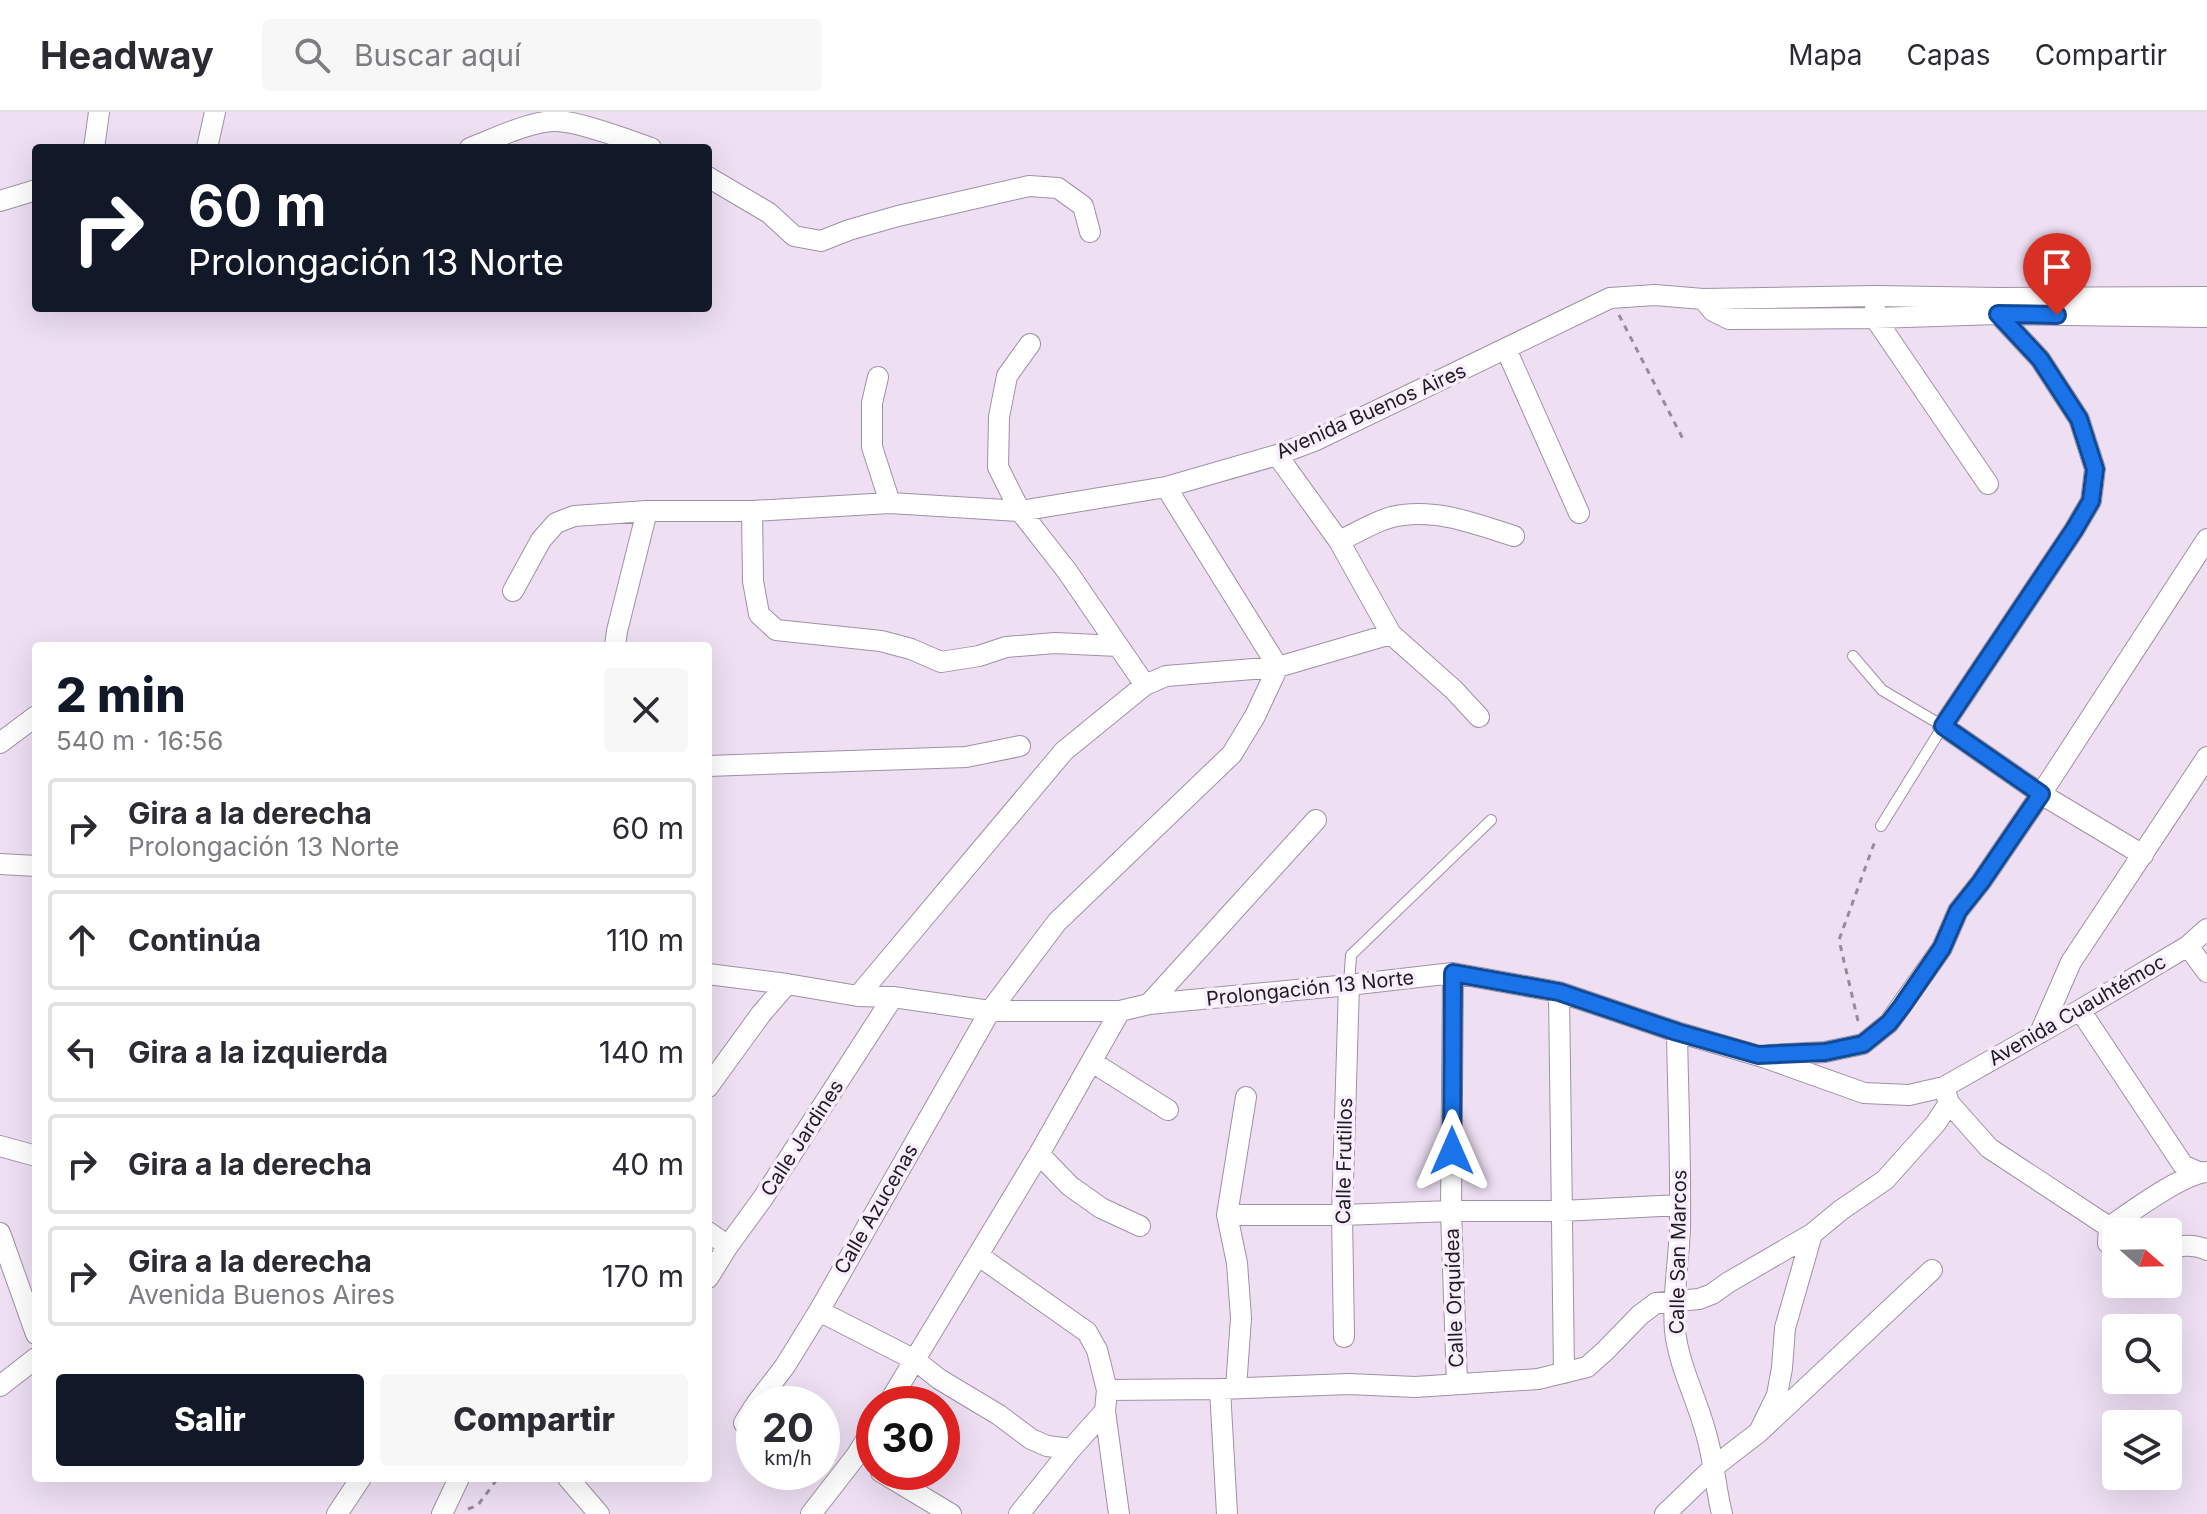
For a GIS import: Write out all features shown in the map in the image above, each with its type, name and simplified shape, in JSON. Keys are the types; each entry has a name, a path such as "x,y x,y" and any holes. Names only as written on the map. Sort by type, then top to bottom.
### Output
{"street":[{"path":"95,144 99,112"},
{"path":"208,144 215,112"},
{"path":"480,144 525,127 555,120 639,144"},
{"path":"712,179 769,213 794,236 821,241 898,216 1029,186 1058,188 1083,206 1090,232"},
{"path":"0,201 32,191"},
{"name":"Avenida Buenos Aires","path":"513,591 541,540 556,523 574,516 890,503 1020,511 1166,487 1314,441 1610,298 1655,295 1703,299 2207,297"},
{"path":"1875,296 1875,318 1988,484"},
{"name":"Avenida Buenos Aires","path":"1703,299 1713,311 1729,319 1998,314 2207,317"},
{"path":"1998,314 2040,359 2079,419 2095,469 2091,501 1943,726 2041,794 2143,855"},
{"path":"1030,344 1007,376 999,417 998,467 1020,511 1067,571 1145,685"},
{"path":"1506,349 1579,513"},
{"path":"878,377 872,403 872,447 890,503"},
{"path":"1277,455 1339,541 1391,634 1454,690 1479,717"},
{"path":"1166,487 1278,667"},
{"path":"616,642 647,511"},
{"path":"752,511 753,581 759,614 776,630 881,641 941,662 979,656 1006,647 1055,643 1118,646"},
{"path":"1339,541 1373,524 1402,515 1446,515 1514,536"},
{"path":"1758,1055 1825,1052 1863,1044 1889,1023 1942,948 1958,911 2041,794 2207,539"},
{"path":"858,996 1064,751 1145,685 1166,676 1278,667 1391,634"},
{"name":"Calle Azucenas","path":"770,1386 819,1311 990,1011 1057,922 1232,754 1255,716 1278,667"},
{"path":"0,743 32,719"},
{"path":"712,766 966,757 1020,746"},
{"path":"2040,1033 2071,962 2207,757"},
{"path":"1149,1004 1316,820"},
{"path":"0,864 32,866"},
{"name":"Avenida Cuauhtémoc","path":"1946,1095 2040,1033 2188,946 2207,929"},
{"path":"2188,946 2207,972"},
{"name":"Prolongación 13 Norte","path":"712,975 990,1011 1120,1011 1149,1004 1453,973 1559,992 1677,1032 1758,1055 1864,1093 1946,1095"},
{"name":"Calle Orquídea","path":"1453,973 1451,1211 1457,1384"},
{"path":"712,1081 787,984"},
{"name":"Calle Frutillos","path":"1344,1337 1342,1215 1349,985"},
{"path":"1559,992 1564,1373"},
{"name":"Calle Jardines","path":"712,1272 893,997"},
{"path":"2080,1010 2183,1165 2202,1172"},
{"path":"899,1386 979,1256 1120,1011"},
{"name":"Calle San Marcos","path":"1677,1032 1680,1205 1675,1330 1680,1358 1715,1466 1722,1514"},
{"path":"1092,1062 1168,1110"},
{"path":"1019,1514 1106,1400 1228,1389 1349,1384 1415,1387 1538,1379 1587,1367 1656,1303 1699,1299 1712,1294 1812,1234 1885,1180 1936,1123 1946,1095"},
{"path":"1946,1095 1989,1148 2102,1232"},
{"path":"1227,1514 1228,1389 1241,1318 1237,1263 1227,1215 1246,1097"},
{"path":"0,1146 32,1155"},
{"path":"1039,1154 1070,1186 1101,1208 1140,1226"},
{"path":"2132,1218 2155,1196 2202,1172"},
{"path":"1227,1215 1562,1211 1680,1205"},
{"path":"0,1233 32,1323"},
{"path":"1759,1432 1777,1395 1785,1328 1812,1234"},
{"path":"712,1235 728,1246"},
{"path":"2182,1246 2207,1250"},
{"path":"979,1256 1087,1332 1097,1350 1119,1514"},
{"path":"1665,1514 1715,1466 1759,1432 1932,1270"},
{"path":"819,1311 915,1360 1031,1439 1047,1446 1071,1449"},
{"path":"0,1386 32,1361"},
{"path":"811,1514 856,1456"},
{"path":"337,1514 358,1482"},
{"path":"442,1514 457,1482"},
{"path":"571,1482 599,1514"},
{"path":"911,1490 951,1514"}],"lane":[{"path":"1853,656 1882,690 1943,726 1881,826"},
{"path":"1349,985 1351,955 1491,820"}],"path":[{"path":"1610,298 1683,439"},
{"path":"1863,1044 1839,940 1881,826"},
{"path":"465,1510 478,1505 495,1482"}],"route":[{"path":"1452,1151 1453,973 1559,992 1677,1032 1758,1055 1825,1052 1863,1044 1889,1023 1942,948 1958,911 2041,794 1943,726 2091,501 2095,469 2079,419 2040,359 1998,314 2057,315"}]}
